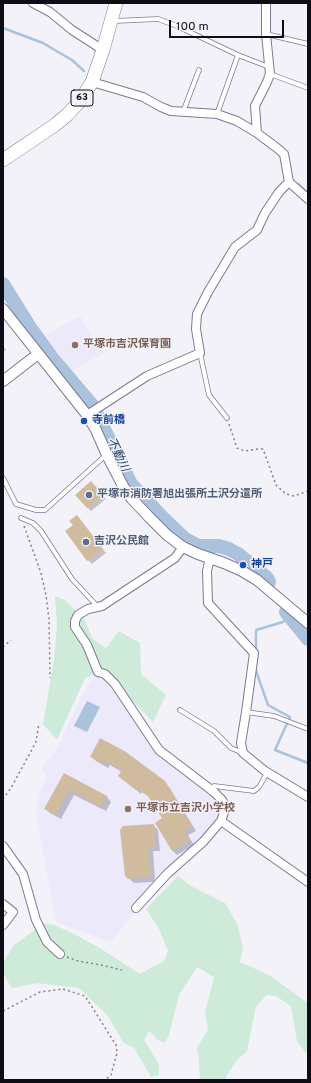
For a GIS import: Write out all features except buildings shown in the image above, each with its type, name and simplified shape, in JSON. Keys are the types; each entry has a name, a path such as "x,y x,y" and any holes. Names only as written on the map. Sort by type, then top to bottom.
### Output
{"main road":[{"name":"63","path":"3,160 50,129 80,102 92,82 112,21 116,3"}],"street":[{"path":"33,3 50,12 72,30 103,50"},
{"path":"257,133 255,106 267,82 269,70 266,34 266,3"},
{"path":"92,82 143,97 172,111 217,114 237,121 257,133 284,154 289,182 308,198"},
{"path":"87,415 147,376 200,352 196,329 197,314 208,292 235,248 257,230 279,192 289,182"},
{"path":"3,309 87,415 96,430 123,486 132,499 167,535 183,547 242,571 257,580 308,623"},
{"path":"3,381 38,354"},
{"path":"136,908 168,874 203,842 221,820 226,807 222,800 209,788 159,750 115,684 104,674 98,672 87,645 75,627 75,621 78,616 88,610 98,607 175,558 183,547"},
{"path":"210,558 207,571 208,603 254,653 241,743 243,753 267,773 308,797"},
{"path":"221,820 308,882"},
{"path":"4,848 23,874 36,920 47,942 60,954"},
{"path":"3,904 13,912 3,925"}],"lane":[{"path":"112,21 158,19 177,26 308,88"},
{"path":"266,34 308,44"},
{"path":"217,114 238,55"},
{"path":"182,112 199,70"},
{"path":"200,352 210,395 227,418"},
{"path":"3,478 16,504 36,510 45,510 107,454"},
{"path":"21,518 33,523 41,531 72,579 98,607"},
{"path":"180,710 214,731 231,748 243,753"},
{"path":"246,712 274,716 308,729"},
{"path":"209,788 214,786 254,791 259,787 267,773"}],"path":[{"path":"227,418 238,448 245,450 263,449 276,485 286,494 294,496 308,491"},
{"path":"21,518 41,573 46,595 49,619 50,678"},
{"path":"3,647 12,640"},
{"path":"3,799 36,742 40,723"},
{"path":"60,954 78,962 122,970"},
{"path":"3,1011 40,992 63,989 85,996 116,1045 117,1054 112,1075 105,1080"}],"shaded area":[{"name":"平塚市吉沢保育園","path":"80,316 104,353 70,372 65,366 67,365 46,336 57,328"},
{"name":"平塚市立吉沢小学校","path":"97,672 119,698 157,752 215,795 221,805 215,824 136,911 111,942 56,922 36,813 38,796 47,778 42,768 48,758 50,759 54,754 80,699"}],"green space":[{"path":"55,596 65,600 85,620 92,638 106,648 119,631 140,643 141,674 166,695 153,722 102,670 85,678 57,740 43,724 54,660 57,626"},
{"path":"178,876 191,886 225,903 237,924 243,947 240,962 269,975 308,1003 308,1053 305,1052 297,1041 291,1006 276,996 267,995 256,1006 247,1051 237,1060 227,1075 226,1080 200,1080 197,1048 208,1030 205,1013 214,977 197,967 179,995 169,1035 165,1043 158,1040 149,1031 144,1040 159,1064 159,1075 151,1077 134,1048 124,1043 108,1016 79,988 37,983 12,988 3,974 3,963 13,946 44,923 52,924 74,934 103,950 140,974 164,961 168,951 159,929 146,909"}],"water":[{"path":"87,701 100,707 87,732 74,726"}],"waterway":[{"path":"3,28 43,43 72,60 84,71"},
{"path":"298,184 308,193"},
{"name":"不動川","path":"3,284 29,326 53,359 92,405 131,484 185,539 198,546 219,546 229,549 238,554 267,578 269,582"},
{"name":"不動川","path":"286,612 308,639"},
{"path":"256,651 256,630 283,622 289,616"},
{"path":"255,668 268,705 290,717 275,750 308,763"}],"place":[{"name":"平塚市吉沢保育園","path":"75,345"},
{"name":"寺前橋","path":"84,421"},
{"name":"平塚市消防署旭出張所土沢分遣所","path":"89,495"},
{"name":"吉沢公民館","path":"86,542"},
{"name":"神戸","path":"243,565"},
{"name":"平塚市立吉沢小学校","path":"128,809"}]}
